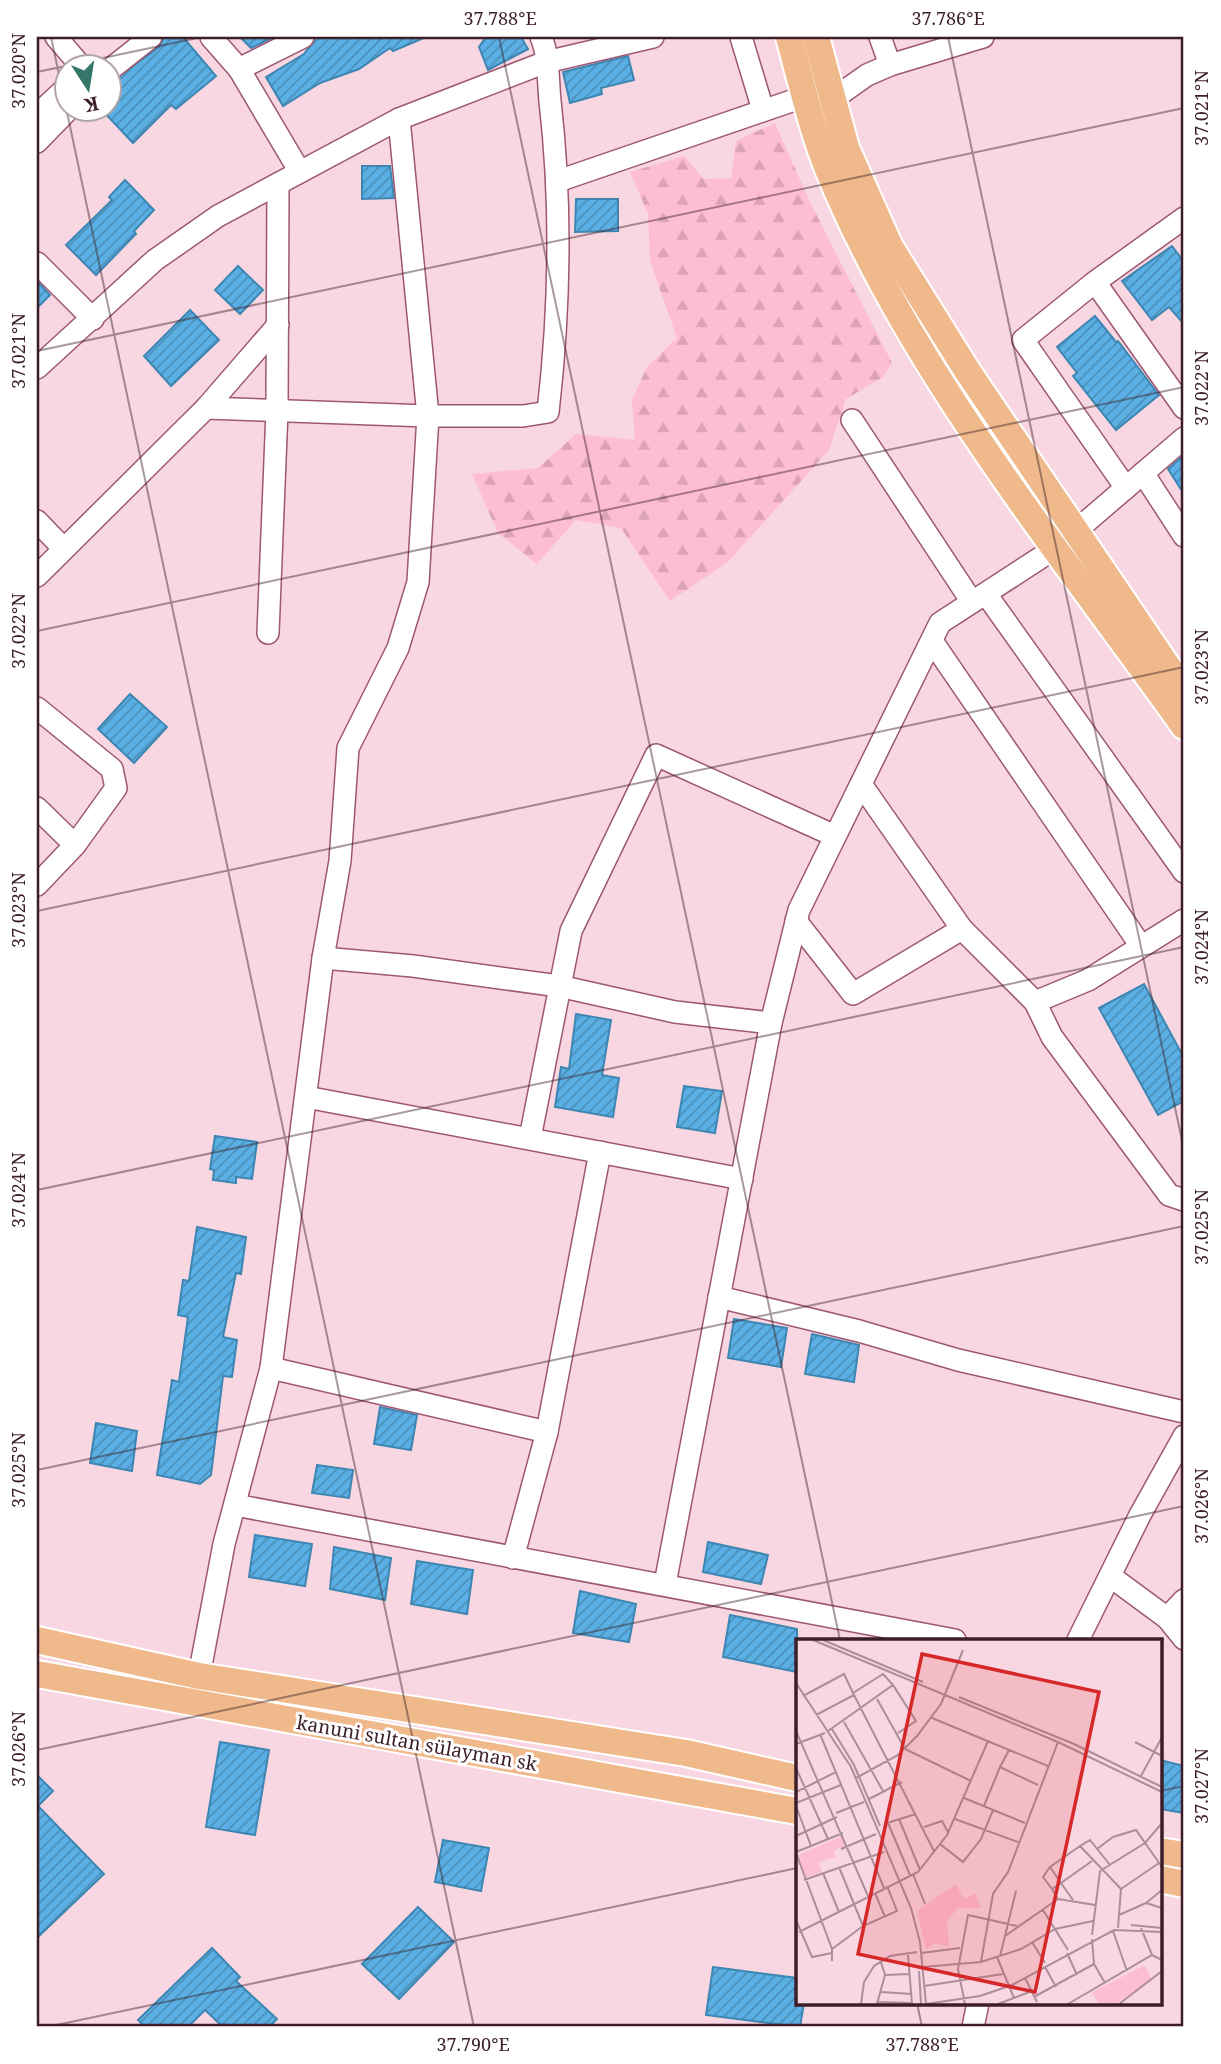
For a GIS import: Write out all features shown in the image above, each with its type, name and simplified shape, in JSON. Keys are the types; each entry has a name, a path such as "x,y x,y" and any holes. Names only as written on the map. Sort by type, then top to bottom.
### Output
{"main road":[{"path":"789,37 827,167 876,273 939,379 1184,691"},
{"path":"816,37 846,148 890,247 1066,538 1184,726"},
{"path":"37,1640 199,1676 686,1753 796,1778"},
{"name":"kanuni sultan sülayman sk","path":"37,1674 796,1811"},
{"path":"1162,1851 1184,1855"},
{"path":"1162,1879 1184,1884"}],"street":[{"path":"56,37 69,52"},
{"path":"110,52 129,37"},
{"path":"122,60 151,37"},
{"path":"211,37 239,69 300,172"},
{"path":"239,69 303,37"},
{"path":"206,408 428,416 523,416 548,412 555,342 558,181 541,37"},
{"path":"37,368 93,320 155,260 218,216 399,119 546,62 653,37"},
{"path":"741,37 763,110"},
{"path":"880,37 890,65"},
{"path":"833,99 867,75 890,65 984,37"},
{"path":"558,181 806,96"},
{"path":"37,115 52,101"},
{"path":"199,1676 223,1544 271,1368 323,958 340,861 348,748 398,648 418,582 428,416 399,119"},
{"path":"37,142 56,122"},
{"path":"268,633 277,411 278,184"},
{"path":"1126,488 1023,340 1095,282 1184,218"},
{"path":"37,262 93,320"},
{"path":"1095,282 1184,408"},
{"path":"37,576 206,408 278,325"},
{"path":"852,420 979,598 1184,872"},
{"path":"666,1584 771,1023 796,921 940,623 1066,538 1184,438"},
{"path":"1143,473 1184,536"},
{"path":"37,521 63,548"},
{"path":"932,640 1141,946"},
{"path":"37,708 112,769 116,788 75,845 37,885"},
{"path":"530,1138 571,931 656,755 835,836"},
{"path":"861,784 962,929 1035,1002 1052,1037 1179,1193"},
{"path":"37,807 75,845"},
{"path":"1035,1002 1088,980 1184,920"},
{"path":"796,921 853,994 962,929"},
{"path":"323,958 413,966 559,986 675,1012 771,1023"},
{"path":"306,1097 742,1178"},
{"path":"513,1558 547,1432 600,1152"},
{"path":"719,1297 859,1331 958,1360 1184,1412"},
{"path":"271,1368 547,1432"},
{"path":"1078,1639 1184,1436"},
{"path":"234,1505 950,1639"},
{"path":"1110,1576 1167,1618 1184,1639"},
{"path":"1167,1618 1184,1600"},
{"path":"973,2027 978,2004"}],"green space":[{"path":"775,123 809,200 892,363 883,377 846,399 829,450 727,563 670,601 621,528 576,520 537,564 498,533 472,474 538,468 576,434 635,440 632,400 647,367 677,338 650,261 648,214 630,172 684,156 704,179 731,178 736,141"}],"building":[{"path":"164,37 183,37 216,76 176,109 171,105 133,143 113,122 122,122 122,74 159,47"},
{"path":"240,37 274,37 251,48"},
{"path":"316,37 426,37 393,51 390,48 359,69 320,83 283,106 266,77 304,54"},
{"path":"486,37 521,37 528,49 488,70 479,47"},
{"path":"628,56 634,80 601,88 602,94 570,103 563,72"},
{"path":"362,166 390,166 394,198 362,199"},
{"path":"125,180 154,210 134,231 136,234 96,275 66,245 112,200 109,197"},
{"path":"576,199 618,199 618,231 575,232"},
{"path":"1172,246 1184,262 1184,324 1169,307 1152,320 1122,281"},
{"path":"238,266 263,290 240,314 215,290"},
{"path":"37,281 50,295 37,308"},
{"path":"190,310 219,340 171,386 144,356"},
{"path":"1095,316 1116,342 1118,341 1159,395 1116,430 1073,376 1077,373 1057,347"},
{"path":"1184,455 1184,494 1168,469"},
{"path":"130,694 167,727 134,763 98,729"},
{"path":"1144,984 1184,1058 1184,1101 1158,1115 1099,1008"},
{"path":"576,1014 611,1020 602,1075 619,1078 613,1117 555,1107 561,1067 569,1069"},
{"path":"684,1086 722,1091 715,1133 677,1127"},
{"path":"215,1136 257,1142 252,1179 236,1177 236,1183 213,1180 214,1170 210,1169"},
{"path":"197,1227 246,1237 241,1274 236,1273 223,1337 237,1340 232,1377 223,1376 211,1475 200,1484 157,1475 172,1380 179,1382 188,1317 178,1315 183,1280 189,1281"},
{"path":"734,1319 787,1328 781,1367 728,1358"},
{"path":"812,1334 859,1345 854,1382 805,1374"},
{"path":"380,1407 417,1415 411,1450 374,1444"},
{"path":"96,1423 137,1431 132,1471 90,1463"},
{"path":"317,1465 353,1470 349,1498 312,1493"},
{"path":"255,1535 312,1544 305,1586 249,1577"},
{"path":"708,1542 768,1555 761,1584 703,1572"},
{"path":"334,1547 391,1558 385,1600 330,1589"},
{"path":"417,1561 473,1570 467,1614 411,1604"},
{"path":"580,1591 636,1604 629,1642 573,1633"},
{"path":"730,1615 797,1629 796,1672 723,1657"},
{"path":"220,1742 269,1750 255,1835 206,1827"},
{"path":"1162,1760 1184,1766 1184,1813 1162,1809"},
{"path":"37,1775 53,1791 38,1806 104,1874 37,1938"},
{"path":"443,1840 489,1848 481,1891 435,1882"},
{"path":"418,1907 454,1942 399,1999 362,1964"},
{"path":"212,1948 240,1977 236,1981 277,2019 269,2027 223,2027 205,2010 188,2027 145,2027 138,2020"},
{"path":"713,1967 796,1978 796,2004 804,2004 800,2027 706,2015"}]}
